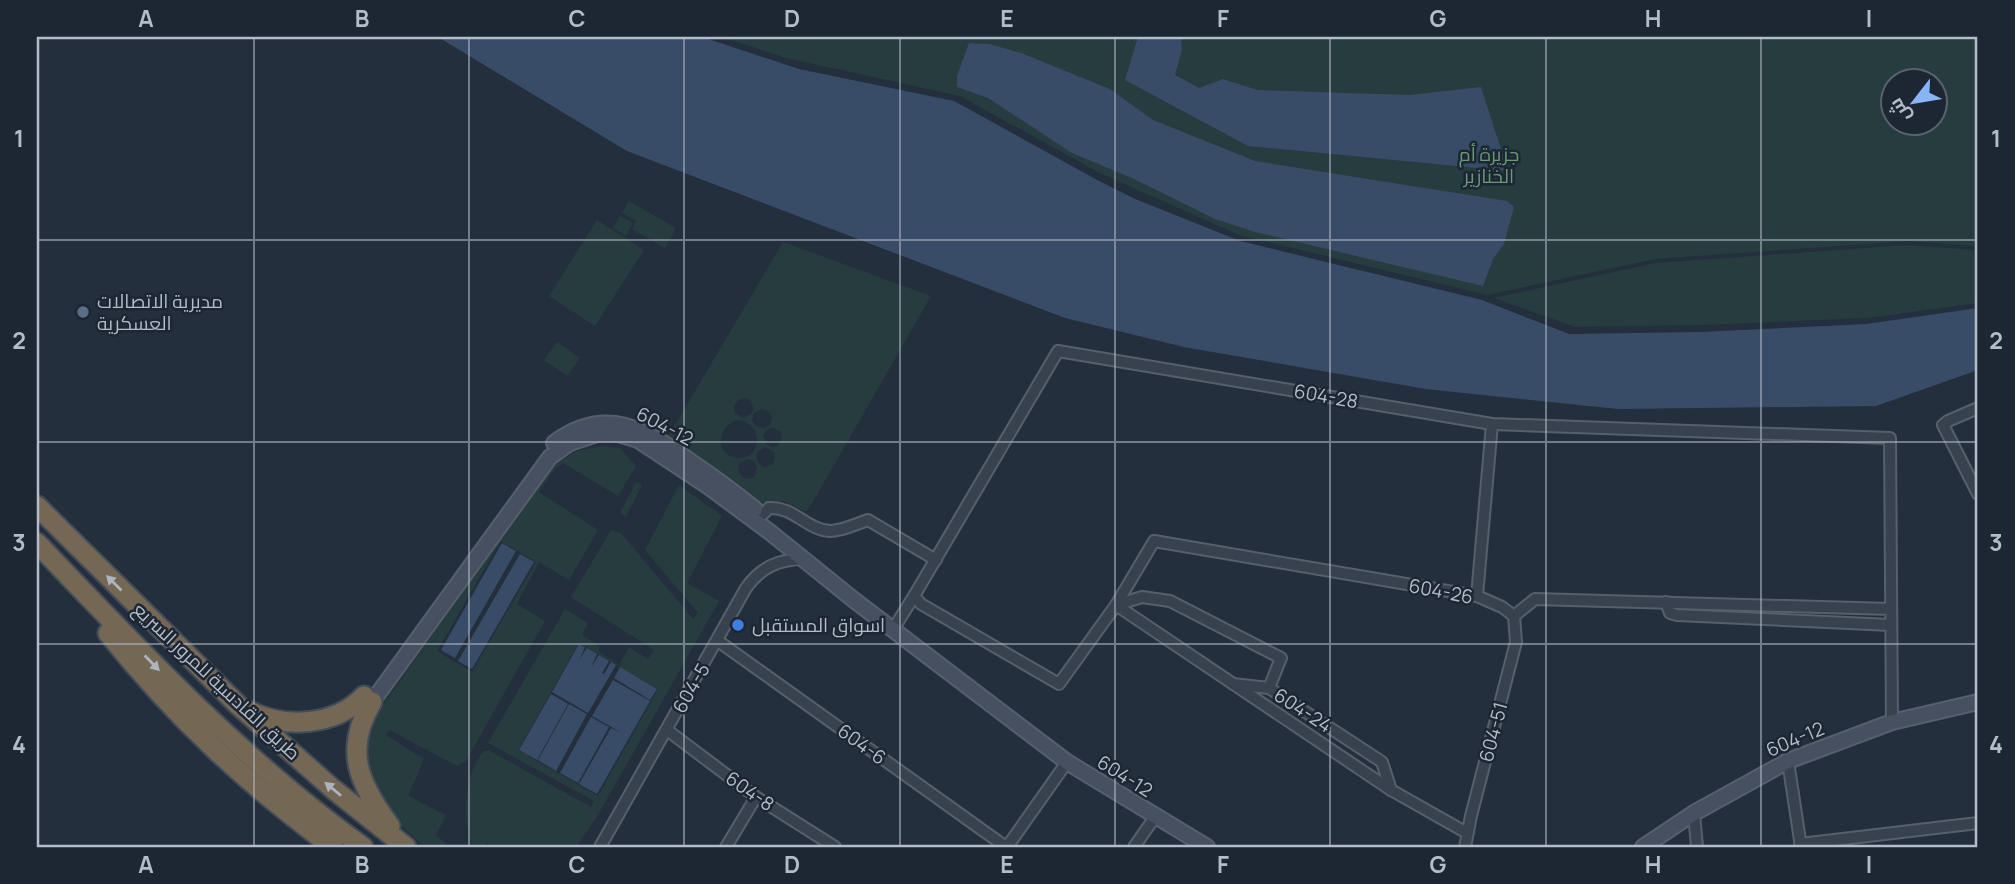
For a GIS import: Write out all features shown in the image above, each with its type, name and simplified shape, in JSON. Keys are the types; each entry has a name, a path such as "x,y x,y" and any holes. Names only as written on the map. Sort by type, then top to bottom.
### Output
{"highway":[{"name":"طريق القادسية للمرور السريع","path":"37,506 238,705 333,789 405,847"},
{"name":"طريق القادسية للمرور السريع","path":"37,543 198,709 266,771 363,847"},
{"path":"103,612 102,620 108,633 190,728 254,786 333,847"},
{"path":"238,705 270,718 305,722 344,713 368,699"},
{"path":"368,699 357,736 360,776 371,800 405,847"}],"main road":[{"name":"604-12","path":"368,699 538,457 557,440 574,430 590,424 609,423 638,429 669,446 730,489 762,515 805,559 854,600 1067,762 1207,847"},
{"name":"604-12","path":"368,699 544,464 560,449 576,440 607,433 638,440 773,529 858,593 894,628"},
{"name":"604-12","path":"1643,847 1693,813 1788,761 1892,722 1978,702"}],"street":[{"name":"604-28","path":"894,628 918,600 936,560 1058,351 1492,424 1890,438 1891,609"},
{"path":"1978,408 1943,425 1978,494"},
{"path":"1477,596 1492,424"},
{"path":"762,515 769,508 782,509 814,526 831,531 868,520 936,560"},
{"name":"604-26","path":"918,600 1059,684 1116,605 1154,541 1477,596 1502,607 1514,616"},
{"name":"604-5","path":"600,847 746,588 760,571 777,563 805,559"},
{"name":"604-24","path":"1116,605 1142,597 1170,601 1281,659 1269,688 1382,762 1391,790"},
{"path":"1514,616 1535,599 1891,609 1892,722"},
{"path":"1665,602 1670,613 1677,615 1891,625"},
{"path":"1116,605 1391,790 1467,833"},
{"name":"604-51","path":"1465,847 1516,642 1514,616"},
{"name":"604-6","path":"718,641 1006,847"},
{"path":"1232,684 1269,688"},
{"path":"1311,737 1320,721"},
{"name":"604-8","path":"667,730 756,797 835,847"},
{"path":"1788,761 1801,846 1978,823"},
{"path":"1006,847 1067,762"},
{"path":"726,847 756,797"},
{"path":"1693,813 1697,847"},
{"path":"1134,847 1155,817"}],"green space":[{"name":"جزيرة أم الخنازير","path":"722,37 1978,37 1978,243 1975,246 1909,241 1655,259 1487,295 1239,235 1100,173 960,96 786,58"},
{"path":"629,201 676,228 665,248 632,229 636,221 622,213"},
{"path":"620,216 633,223 626,236 613,228"},
{"path":"597,220 644,250 595,326 549,296"},
{"path":"783,242 931,296 807,512 784,501 765,505 668,437","holes":["744,398 750,400 754,409 751,414 743,418 735,413 734,406","762,409 772,416 770,425 764,428 755,426 752,420 754,413","738,420 753,428 757,442 751,454 737,458 724,451 721,439 726,427","772,427 781,432 782,438 778,446 772,447 766,444 763,435","765,447 774,452 775,458 773,464 765,467 760,465 756,455","747,459 754,461 757,467 755,476 750,479 744,478 738,471 739,464"]},
{"path":"1907,245 1975,250 1978,248 1978,303 1868,318 1575,327 1494,298 1655,263"},
{"path":"557,342 580,358 567,376 544,360"},
{"path":"601,446 620,448 636,466 618,496 563,463 555,469 539,492 598,530 569,580 539,562 517,604 545,621 466,761 457,766 389,730 386,735 424,759 408,796 446,815 436,835 450,847 425,847 389,815 364,762 368,726 489,554 558,462 577,451","holes":["501,541 536,562 472,672 437,651"]},
{"path":"636,482 642,485 626,517 620,513"},
{"path":"679,485 722,516 687,583 719,601 598,815 576,847 495,847 487,843 484,847 473,847 467,824 467,798 472,771 484,751 490,751 591,807 594,801 488,743 565,609 588,623 582,635 600,646 598,651 619,665 629,647 648,659 654,650 571,597 611,530 621,533 693,619 698,613 645,550","holes":["579,643 658,689 598,796 518,750"]}],"water":[{"path":"438,37 702,37 799,69 954,101 1135,199 1240,241 1482,300 1569,334 1700,332 1866,324 1978,308 1978,370 1876,406 1618,409 1426,389 1184,347 1065,318 627,151"},
{"path":"1138,37 1181,37 1182,50 1175,75 1199,88 1223,79 1257,90 1410,95 1481,87 1508,171 1248,146 1125,80"},
{"path":"969,43 989,44 1021,53 1110,89 1153,120 1255,161 1507,201 1514,207 1504,244 1493,259 1483,286 1255,232 1215,219 1134,179 1072,153 988,98 957,87 957,76"},
{"path":"502,543 516,551 455,658 441,650"},
{"path":"520,554 534,562 472,669 458,661"},
{"path":"579,644 585,647 579,660 587,648 597,654 591,667 599,655 609,661 602,673 604,674 611,662 616,665 588,713 552,692"},
{"path":"620,667 657,689 650,700 614,678"},
{"path":"613,680 650,701 597,794 579,784 611,728 622,733 592,716"},
{"path":"551,694 568,704 537,760 519,750"},
{"path":"569,704 587,714 556,771 538,760"},
{"path":"591,717 609,727 578,783 560,773"}],"place":[{"name":"مديرية الاتصالات العسكرية","path":"83,312"},
{"name":"اسواق المستقبل","path":"738,625"}]}
